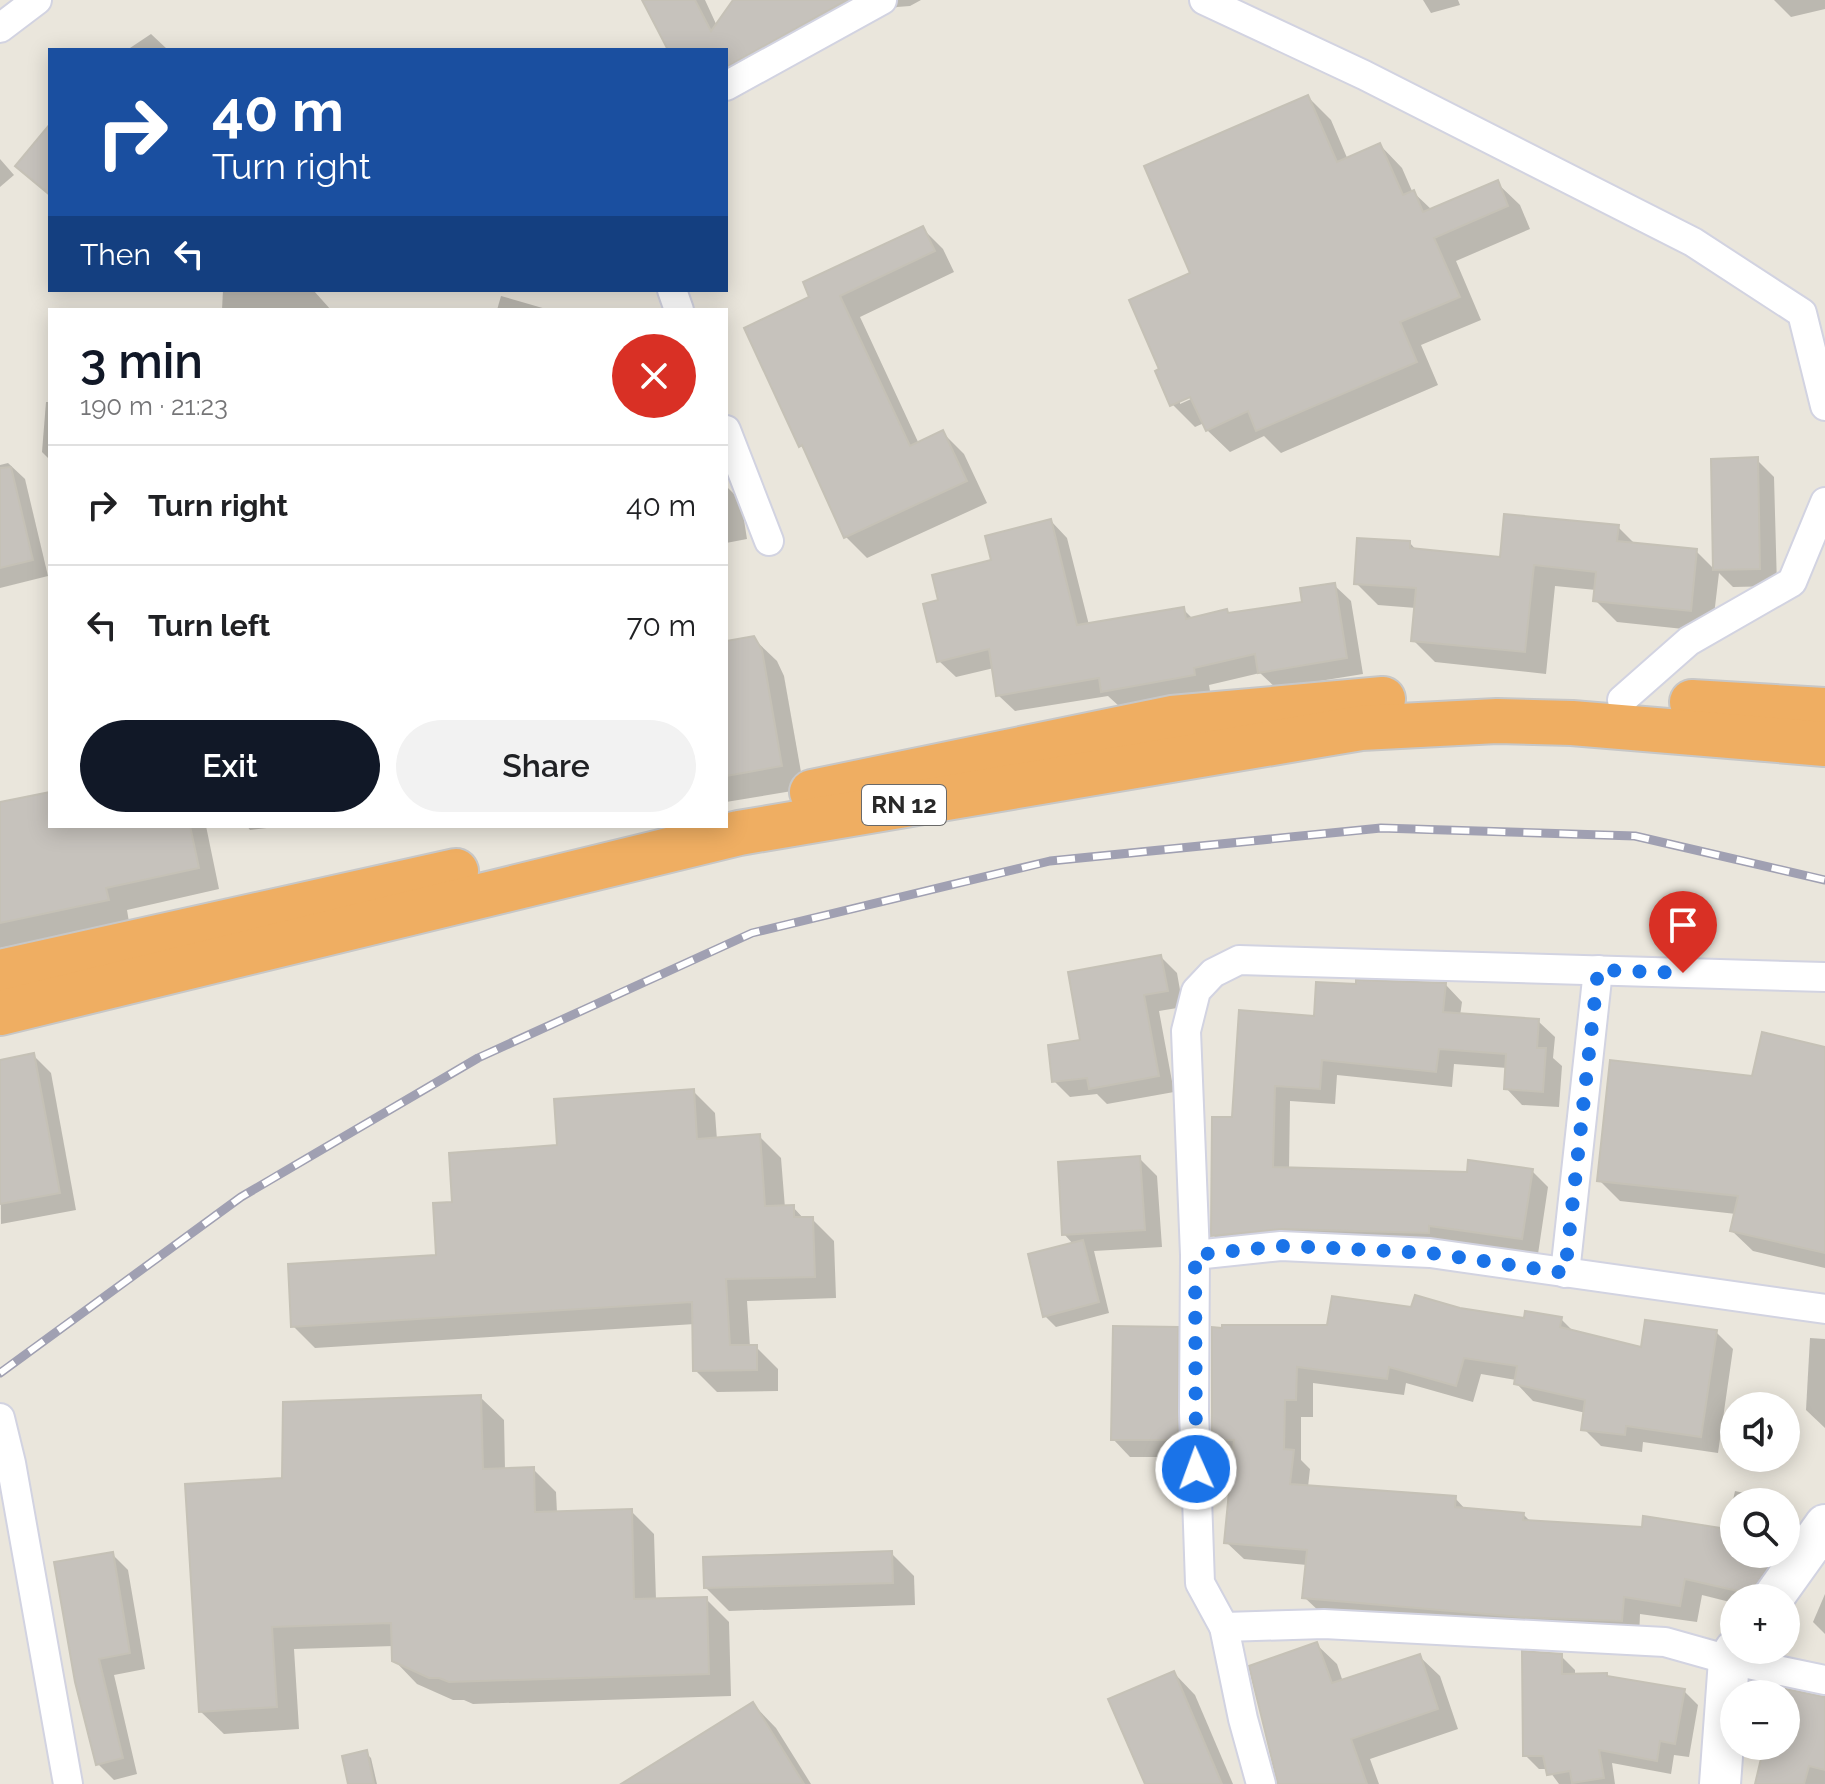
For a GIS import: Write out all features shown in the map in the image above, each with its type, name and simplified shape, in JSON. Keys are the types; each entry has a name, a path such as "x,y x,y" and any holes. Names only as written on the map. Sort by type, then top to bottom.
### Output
{"highway":[{"name":"RN 12","path":"728,812 932,766 1172,718 1416,696 1622,700 1825,710"},
{"name":"RN 12","path":"0,1013 739,833 1361,728 1497,721 1542,722 1825,744"},
{"path":"0,972 652,828"}],"street":[{"path":"0,28 37,0"},
{"path":"728,85 882,0"},
{"path":"1204,0 1378,82 1693,242 1790,305 1802,313 1825,406"},
{"path":"728,435 769,541"},
{"path":"1622,700 1689,641 1792,582 1825,502"},
{"path":"1261,1784 1243,1719 1224,1627 1200,1583 1194,1412 1195,1255 1186,1031 1196,991 1213,973 1239,960 1825,977"},
{"path":"1565,1273 1598,970"},
{"path":"1195,1255 1281,1246 1430,1253 1825,1309"},
{"path":"0,1418 11,1463 68,1784"},
{"path":"1783,1584 1825,1525"},
{"path":"1224,1627 1324,1624 1665,1642 1720,1653"},
{"path":"1720,1784 1731,1664"},
{"path":"1765,1664 1825,1680"}],"building":[{"path":"642,0 695,0 711,31 733,0 847,0 728,66 728,48 667,48"},
{"path":"1308,95 1337,162 1380,143 1403,195 1414,190 1423,212 1498,180 1508,206 1434,238 1460,297 1400,322 1417,362 1256,431 1248,411 1206,431 1190,397 1170,406 1155,371 1159,369 1129,300 1190,273 1144,166"},
{"path":"48,126 48,193 15,166"},
{"path":"923,226 935,251 840,296 910,446 943,430 967,481 844,538 744,328 809,297 803,282"},
{"path":"1758,457 1760,569 1713,570 1711,459"},
{"path":"11,467 33,560 0,568 0,468"},
{"path":"1504,514 1619,525 1617,541 1697,549 1691,611 1593,601 1596,572 1534,565 1525,652 1411,641 1416,588 1354,584 1357,538 1410,541 1410,548 1500,557"},
{"path":"1051,519 1077,625 1184,607 1186,619 1227,609 1228,613 1302,602 1300,588 1335,583 1347,658 1258,673 1255,654 1194,668 1195,675 1101,692 1099,678 996,696 989,649 937,662 923,604 938,600 932,575 991,560 985,536"},
{"path":"754,636 762,650 782,766 728,776 728,641"},
{"path":"48,792 48,828 190,828 199,868 106,888 109,900 0,923 0,802"},
{"path":"1161,955 1168,991 1144,995 1159,1076 1089,1089 1087,1078 1052,1082 1048,1045 1080,1040 1068,972"},
{"path":"1356,980 1446,983 1443,1012 1539,1019 1537,1048 1546,1048 1543,1092 1504,1089 1506,1054 1439,1049 1436,1072 1322,1060 1320,1089 1275,1086 1273,1167 1467,1172 1468,1160 1533,1169 1522,1239 1429,1226 1429,1233 1282,1229 1211,1236 1212,1117 1232,1117 1239,1010 1314,1016 1316,982 1356,984"},
{"path":"1762,1032 1825,1047 1825,1253 1730,1231 1738,1196 1597,1181 1610,1060 1752,1076"},
{"path":"34,1053 60,1193 0,1204 0,1060"},
{"path":"694,1089 697,1139 760,1134 765,1206 794,1205 794,1217 813,1217 815,1277 726,1279 730,1345 757,1345 757,1370 693,1371 692,1302 291,1327 288,1264 436,1255 433,1203 452,1202 449,1153 557,1145 554,1099"},
{"path":"1140,1156 1145,1230 1062,1235 1058,1162"},
{"path":"1083,1240 1099,1302 1043,1317 1028,1254"},
{"path":"1415,1295 1460,1308 1524,1318 1525,1311 1562,1317 1560,1327 1641,1347 1645,1320 1717,1330 1701,1437 1626,1426 1625,1435 1581,1430 1585,1400 1514,1384 1517,1366 1464,1358 1456,1386 1389,1367 1387,1379 1297,1367 1296,1400 1285,1400 1284,1449 1294,1450 1290,1484 1456,1496 1455,1507 1524,1513 1523,1520 1642,1527 1643,1516 1720,1528 1720,1568 1767,1568 1757,1584 1720,1584 1720,1587 1685,1579 1680,1606 1624,1597 1622,1621 1520,1617 1302,1598 1307,1550 1224,1543 1234,1440 1212,1440 1212,1327 1327,1325 1332,1296 1411,1307"},
{"path":"1113,1326 1178,1327 1178,1440 1111,1440"},
{"path":"481,1395 483,1469 534,1467 535,1512 632,1509 634,1599 707,1597 709,1674 449,1682 429,1678 392,1661 391,1623 272,1627 277,1707 199,1712 185,1484 282,1478 283,1402"},
{"path":"892,1551 893,1583 704,1588 703,1557"},
{"path":"113,1552 130,1653 99,1659 123,1758 96,1765 75,1682 54,1562"},
{"path":"1317,1642 1332,1683 1420,1654 1438,1709 1351,1739 1367,1784 1278,1784 1249,1666"},
{"path":"1522,1651 1562,1654 1562,1674 1607,1673 1607,1676 1685,1689 1675,1744 1660,1741 1657,1761 1599,1750 1604,1778 1572,1783 1570,1771 1547,1775 1543,1756 1523,1756"},
{"path":"1174,1671 1222,1784 1145,1784 1108,1699"},
{"path":"1800,1692 1825,1697 1825,1770 1809,1766 1804,1784 1755,1784 1761,1760 1800,1760"},
{"path":"753,1702 804,1784 621,1784"},
{"path":"367,1750 374,1784 348,1784 342,1756"}],"railway":[{"path":"0,1373 241,1197 478,1058 752,933 1050,861 1381,828 1635,836 1825,880"}],"route":[{"path":"1196,1469 1195,1255 1281,1246 1311,1247 1430,1253 1565,1273 1598,970 1683,973"}]}
